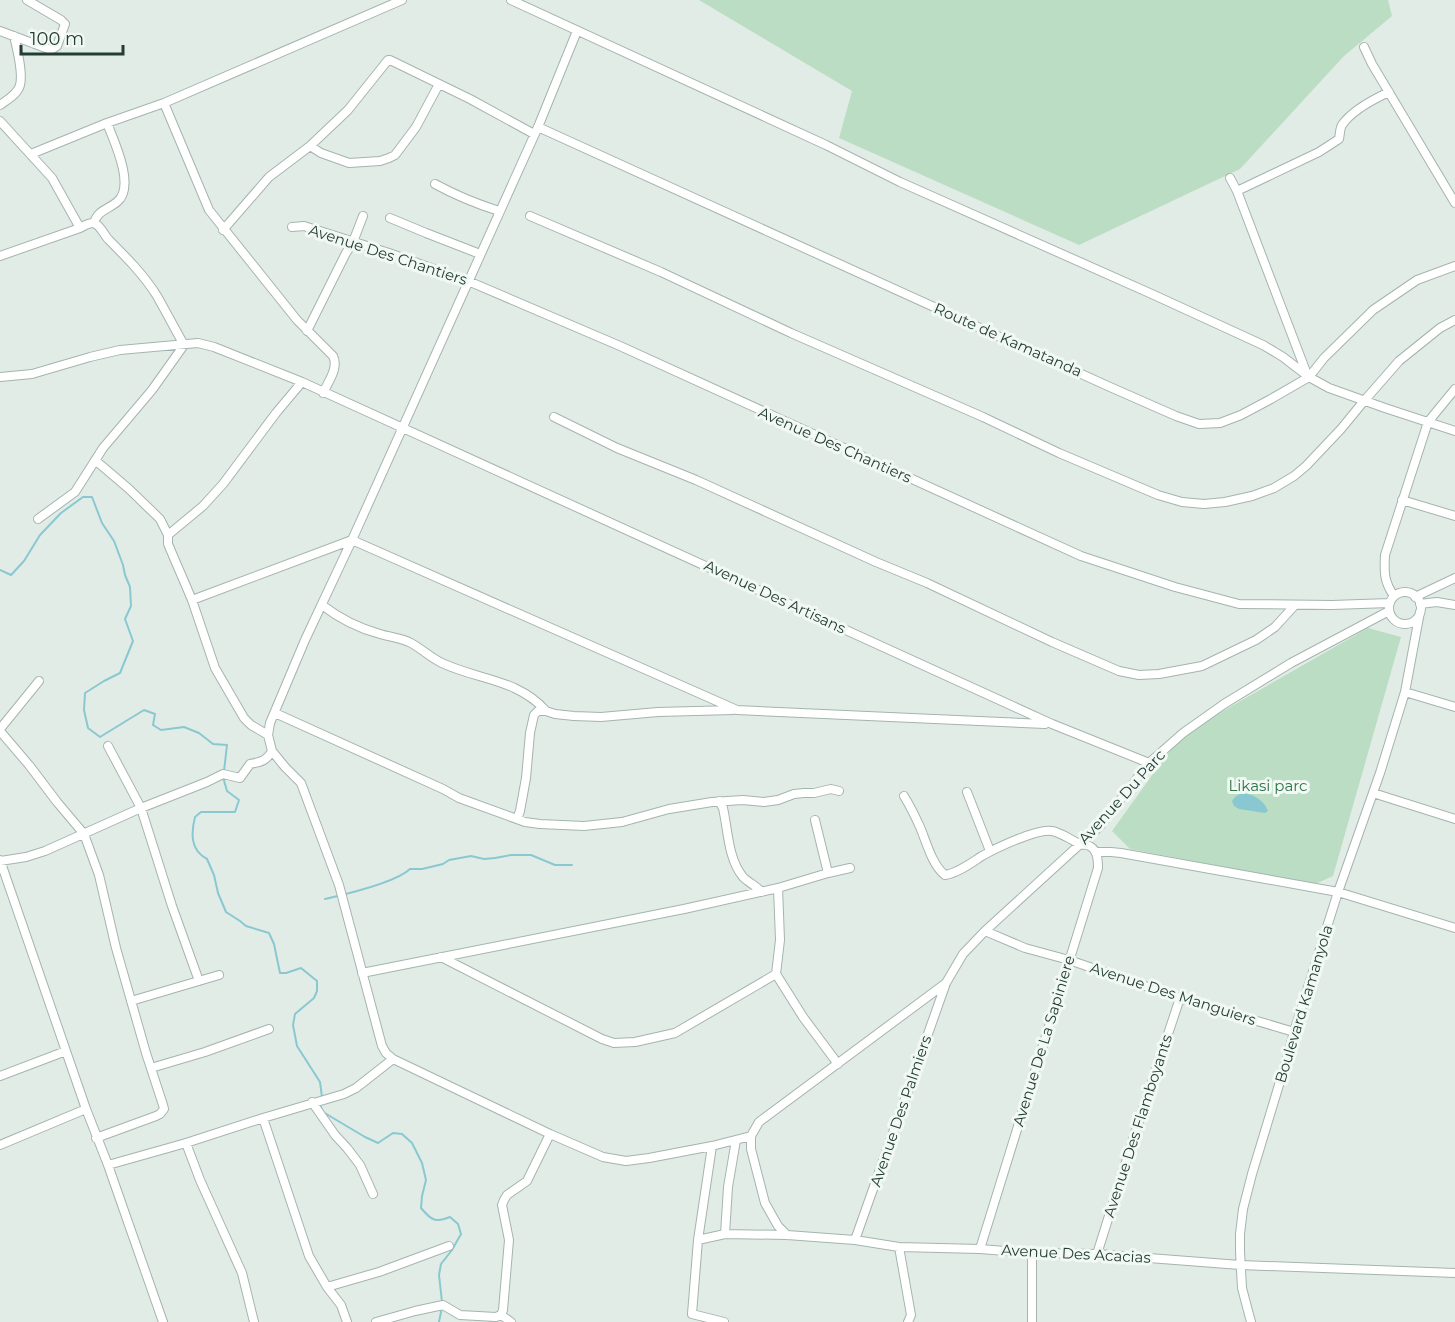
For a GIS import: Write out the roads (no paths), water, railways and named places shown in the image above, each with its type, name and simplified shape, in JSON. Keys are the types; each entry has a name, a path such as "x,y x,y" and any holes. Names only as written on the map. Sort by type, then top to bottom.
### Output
{"street":[{"path":"0,31 51,50 57,46 65,24 27,0"},
{"path":"31,154 164,103 402,0"},
{"path":"511,0 815,140 900,182 1263,345 1329,388 1455,431"},
{"path":"577,31 536,131 305,640 270,723 268,735 272,751 301,783 342,895 382,1046 393,1059 603,1157 626,1161 649,1158 751,1136"},
{"path":"0,105 15,95 21,86 14,36"},
{"path":"1364,47 1455,203"},
{"name":"Route de Kamatanda","path":"310,146 348,110 390,60 536,131 1110,387 1199,424 1220,423 1241,415 1309,377 1324,358 1373,310 1417,280 1455,266"},
{"path":"224,230 269,177 310,146 321,153 349,162 380,161 395,155 416,127 439,84"},
{"path":"1237,191 1319,152 1339,138 1342,126 1357,110 1389,92"},
{"path":"164,103 209,210 297,321 336,361 323,393"},
{"path":"0,121 52,178 80,228"},
{"path":"94,223 98,214 120,199 124,191 124,173 107,123"},
{"path":"1230,178 1309,377"},
{"path":"435,184 499,211"},
{"path":"307,331 353,242 363,216"},
{"path":"530,216 661,272 1059,453 1158,495 1182,502 1204,504 1252,496 1274,488 1294,476 1341,429 1399,361 1440,328 1455,320"},
{"path":"390,218 480,254"},
{"path":"0,256 94,223 144,278 184,345 152,390 103,448 75,492 38,519"},
{"name":"Avenue Des Chantiers","path":"292,227 304,226 468,281 620,346 1081,556 1175,587 1239,604 1391,603 1397,594 1405,592 1418,604 1437,602 1455,605"},
{"name":"Avenue Des Artisans","path":"0,377 32,374 120,350 198,343 214,347 302,382 1052,724 1149,763"},
{"path":"168,535 203,506 223,484 302,382"},
{"path":"1455,389 1428,422 1385,555 1386,578 1394,619 1402,623 1411,622 1418,616 1418,604 1455,578"},
{"path":"554,417 617,448 696,480 1119,671 1139,675 1159,674 1202,666 1256,640 1275,627 1295,605"},
{"path":"95,460 160,519 192,600 214,668 244,718 268,735"},
{"path":"1402,500 1455,516"},
{"path":"192,600 352,540 737,710"},
{"name":"Avenue Du Parc","path":"946,983 963,954 1101,825 1149,763 1183,733 1224,704 1391,603"},
{"name":"Boulevard Kamanyola","path":"1251,1322 1242,1288 1240,1265 1240,1234 1247,1192 1338,892 1373,794 1405,692 1418,604"},
{"path":"322,605 356,626 409,642 440,663 528,694 546,711"},
{"path":"39,681 0,730 84,834 99,874 116,948 164,1109 160,1114 145,1121 96,1138"},
{"path":"1405,692 1455,707"},
{"path":"516,819 523,798 530,733 534,715 538,711 601,717 658,712 737,710 1052,724"},
{"path":"275,713 459,798 525,822 604,825 669,809 719,801 778,801 794,794 839,790"},
{"path":"108,746 141,808 199,981"},
{"path":"163,1322 108,1165 96,1138 0,860 26,857 45,851 223,774 240,778 250,764 263,762 272,751"},
{"path":"967,792 990,851"},
{"path":"1373,794 1455,819"},
{"path":"904,796 930,852 941,873 945,875 990,851 1049,830 1060,832 1080,844 1089,846 1096,852 1121,853 1338,892 1455,928"},
{"path":"719,801 723,808 733,855 740,872 745,879 762,891"},
{"path":"815,820 828,873"},
{"name":"Avenue De La Sapiniere","path":"980,1249 1098,868 1096,852"},
{"path":"362,973 684,909 778,888 850,868"},
{"path":"778,888 780,940 776,974 802,1017 838,1064"},
{"name":"Avenue Des Manguiers","path":"985,931 1025,948 1294,1032"},
{"path":"441,957 614,1043 675,1033 776,974"},
{"path":"131,1001 219,975"},
{"path":"787,1235 778,1226 765,1203 751,1149 751,1136 759,1122 946,983"},
{"name":"Avenue Des Palmiers","path":"855,1240 946,983"},
{"name":"Avenue Des Flamboyants","path":"1097,1254 1180,998"},
{"path":"151,1068 269,1029"},
{"path":"0,1076 66,1052"},
{"path":"108,1165 334,1097 356,1088 393,1059"},
{"path":"315,1102 335,1135 360,1165 373,1194"},
{"path":"0,1145 86,1108"},
{"path":"263,1118 309,1256 327,1287 341,1305 348,1322"},
{"path":"501,1315 509,1240 502,1205 507,1195 527,1181 550,1134"},
{"path":"724,1234 728,1187 736,1140"},
{"path":"186,1143 200,1180 242,1272 254,1322"},
{"path":"712,1146 698,1240 691,1318 724,1322"},
{"name":"Avenue Des Acacias","path":"698,1240 724,1234 787,1235 855,1240 899,1247 1097,1254 1240,1265 1455,1273"},
{"path":"327,1287 379,1272 449,1246"},
{"path":"899,1247 911,1315 908,1322"},
{"path":"1032,1253 1032,1322"},
{"path":"376,1322 443,1305 460,1315 496,1317 501,1315"},
{"path":"501,1315 511,1322"}],"water":[{"path":"1241,793 1257,798 1268,811 1265,813 1239,809 1234,806 1232,801"}],"waterway":[{"path":"0,570 11,575 24,561 40,535 61,513 83,497 92,497 102,523 114,541 130,587 131,606 125,619 133,641 120,673 85,693 84,710 88,728 100,737 144,710 155,714 153,725 161,730 184,727 199,733 213,744 227,745 224,771"},
{"path":"223,777 227,791 239,800 235,812 201,812 195,817 193,841 197,851 207,859 226,912 246,926 269,933 274,944 280,973 301,968 317,981 314,998 295,1014 293,1025 297,1046 320,1082 322,1097"},
{"path":"325,899 382,883 410,869 422,869 471,856 484,859 531,855 555,865 572,865"},
{"path":"320,1105 323,1112 378,1143 393,1133 402,1134 412,1143 422,1163 426,1180 421,1208 434,1219 441,1220 450,1217 458,1224 461,1234 441,1264 439,1275 442,1302"},
{"path":"439,1322 442,1307"}],"park label":[{"name":"Likasi parc","path":"1268,786"}]}
